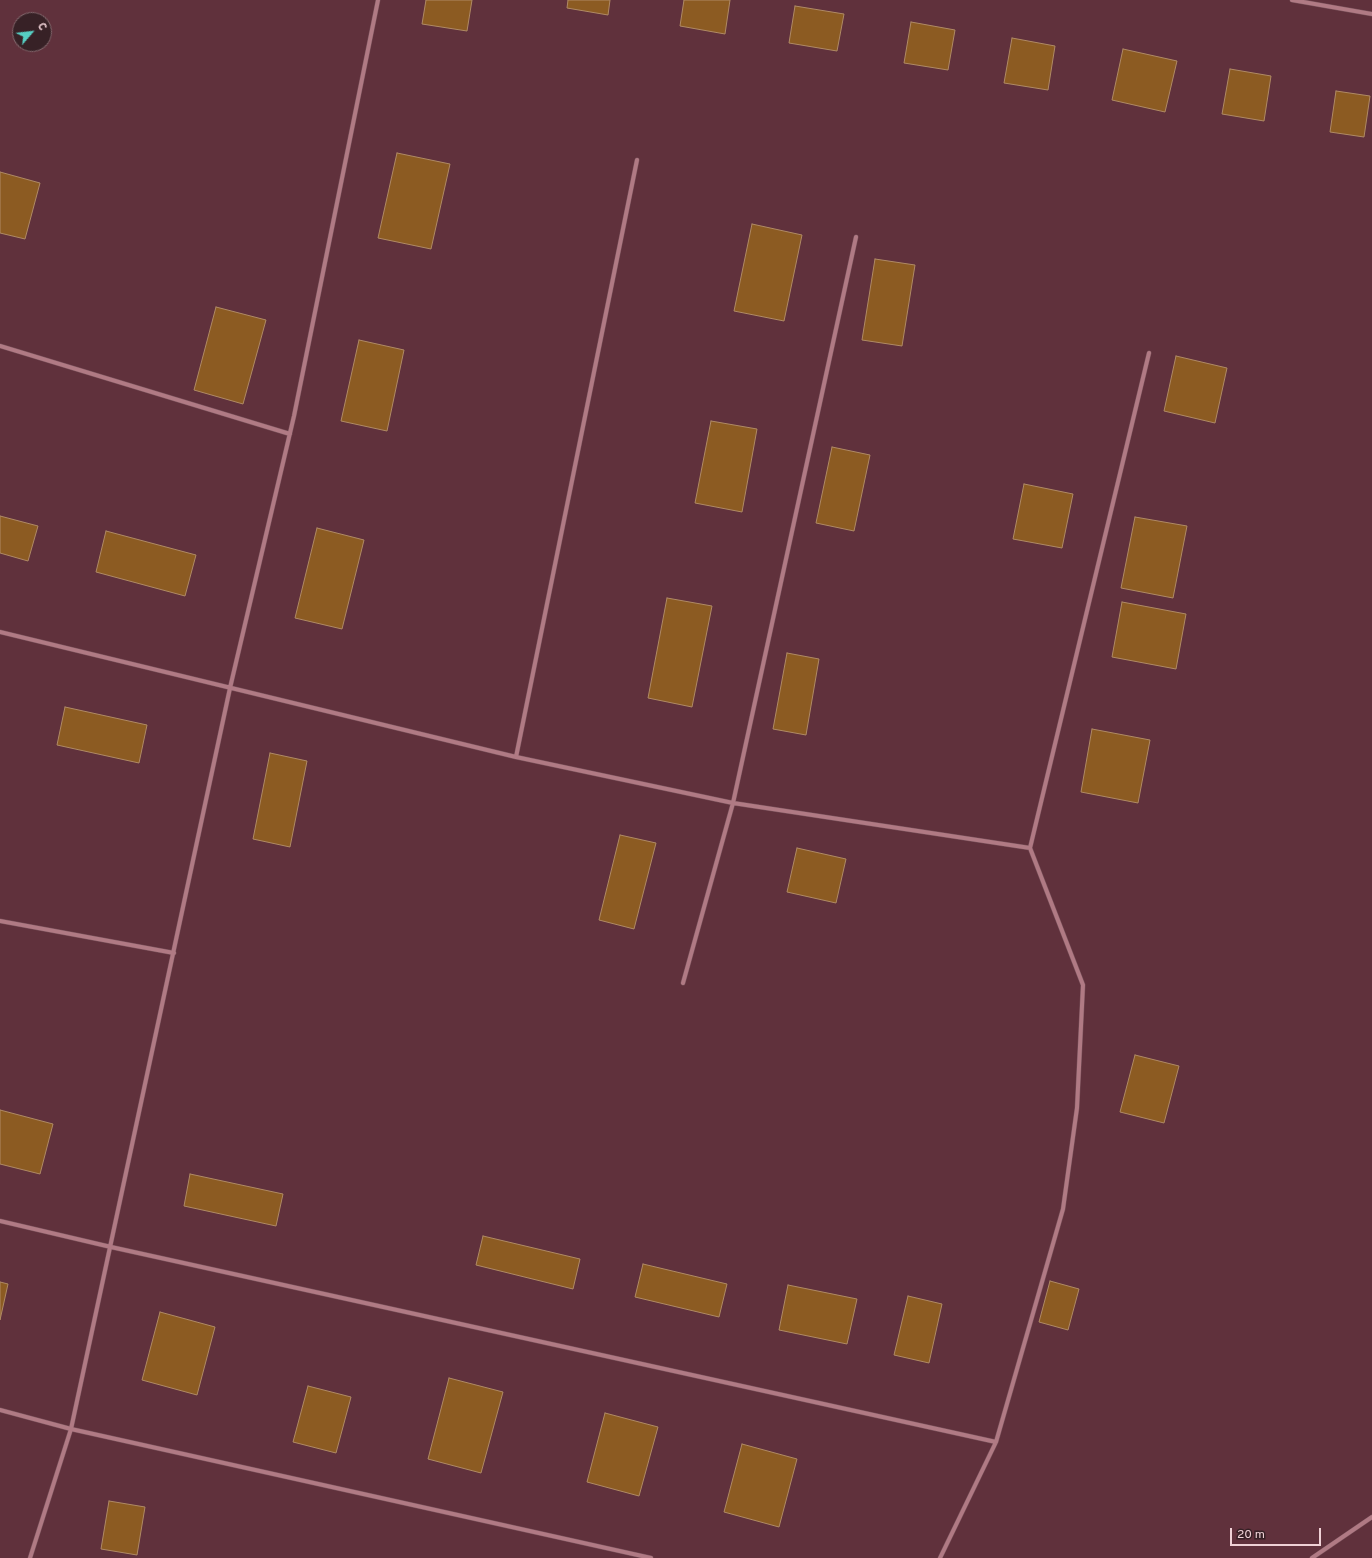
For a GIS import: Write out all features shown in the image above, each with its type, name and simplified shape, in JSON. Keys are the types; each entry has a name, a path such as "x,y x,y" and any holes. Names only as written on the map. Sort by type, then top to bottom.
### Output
{"street":[{"path":"30,1558 71,1429 112,1247 230,688 290,434 378,0"},
{"path":"1292,0 1372,14"},
{"path":"516,757 637,160"},
{"path":"683,983 734,804 856,237"},
{"path":"0,346 290,434"},
{"path":"940,1558 996,1442 1063,1209 1077,1108 1083,985 1030,848 1149,353"},
{"path":"0,632 516,757 734,804 1030,848"},
{"path":"0,921 174,953"},
{"path":"0,1221 996,1442"},
{"path":"0,1410 71,1429 651,1558"},
{"path":"1312,1558 1372,1517"}],"building":[{"path":"426,0 472,0 467,31 422,24"},
{"path":"568,0 610,0 608,15 567,8"},
{"path":"684,0 730,0 725,34 680,26"},
{"path":"795,6 844,14 837,51 789,43"},
{"path":"911,22 955,30 948,70 904,63"},
{"path":"1012,38 1055,46 1048,90 1004,83"},
{"path":"1123,49 1177,61 1165,112 1112,100"},
{"path":"1230,69 1271,76 1264,121 1222,114"},
{"path":"1336,91 1370,96 1364,137 1330,132"},
{"path":"397,153 450,164 431,249 378,238"},
{"path":"0,172 40,183 25,239 0,233"},
{"path":"752,224 802,235 784,321 734,311"},
{"path":"875,259 915,265 902,346 862,340"},
{"path":"216,307 266,320 243,404 194,390"},
{"path":"359,340 404,350 387,431 341,421"},
{"path":"1176,356 1227,368 1215,423 1164,411"},
{"path":"711,421 757,429 742,512 695,503"},
{"path":"832,447 870,455 854,531 816,523"},
{"path":"1024,484 1073,494 1062,548 1013,539"},
{"path":"0,516 38,526 28,561 0,553"},
{"path":"1135,517 1187,526 1173,598 1121,588"},
{"path":"317,528 364,540 342,629 295,618"},
{"path":"106,531 196,555 185,596 96,572"},
{"path":"667,598 712,606 692,707 648,698"},
{"path":"1122,602 1186,614 1176,669 1112,657"},
{"path":"787,653 819,659 806,735 773,729"},
{"path":"65,707 147,725 139,763 57,745"},
{"path":"1092,729 1150,740 1138,803 1081,792"},
{"path":"270,753 307,761 290,847 253,839"},
{"path":"620,835 656,843 634,929 599,920"},
{"path":"797,848 846,859 836,903 787,892"},
{"path":"1135,1055 1179,1066 1164,1123 1120,1112"},
{"path":"0,1110 53,1124 40,1174 0,1164"},
{"path":"190,1174 283,1194 276,1226 184,1206"},
{"path":"483,1236 580,1259 573,1289 476,1265"},
{"path":"643,1264 727,1284 719,1317 635,1297"},
{"path":"1050,1281 1079,1289 1068,1330 1039,1322"},
{"path":"0,1282 8,1284 0,1320"},
{"path":"788,1285 857,1299 847,1344 779,1330"},
{"path":"908,1296 942,1304 929,1363 894,1355"},
{"path":"160,1312 215,1327 197,1395 142,1380"},
{"path":"449,1378 503,1392 481,1473 428,1459"},
{"path":"308,1386 351,1397 336,1453 293,1442"},
{"path":"605,1413 658,1427 639,1496 587,1482"},
{"path":"742,1444 797,1459 779,1527 724,1512"},
{"path":"109,1501 145,1507 137,1555 101,1549"}]}
